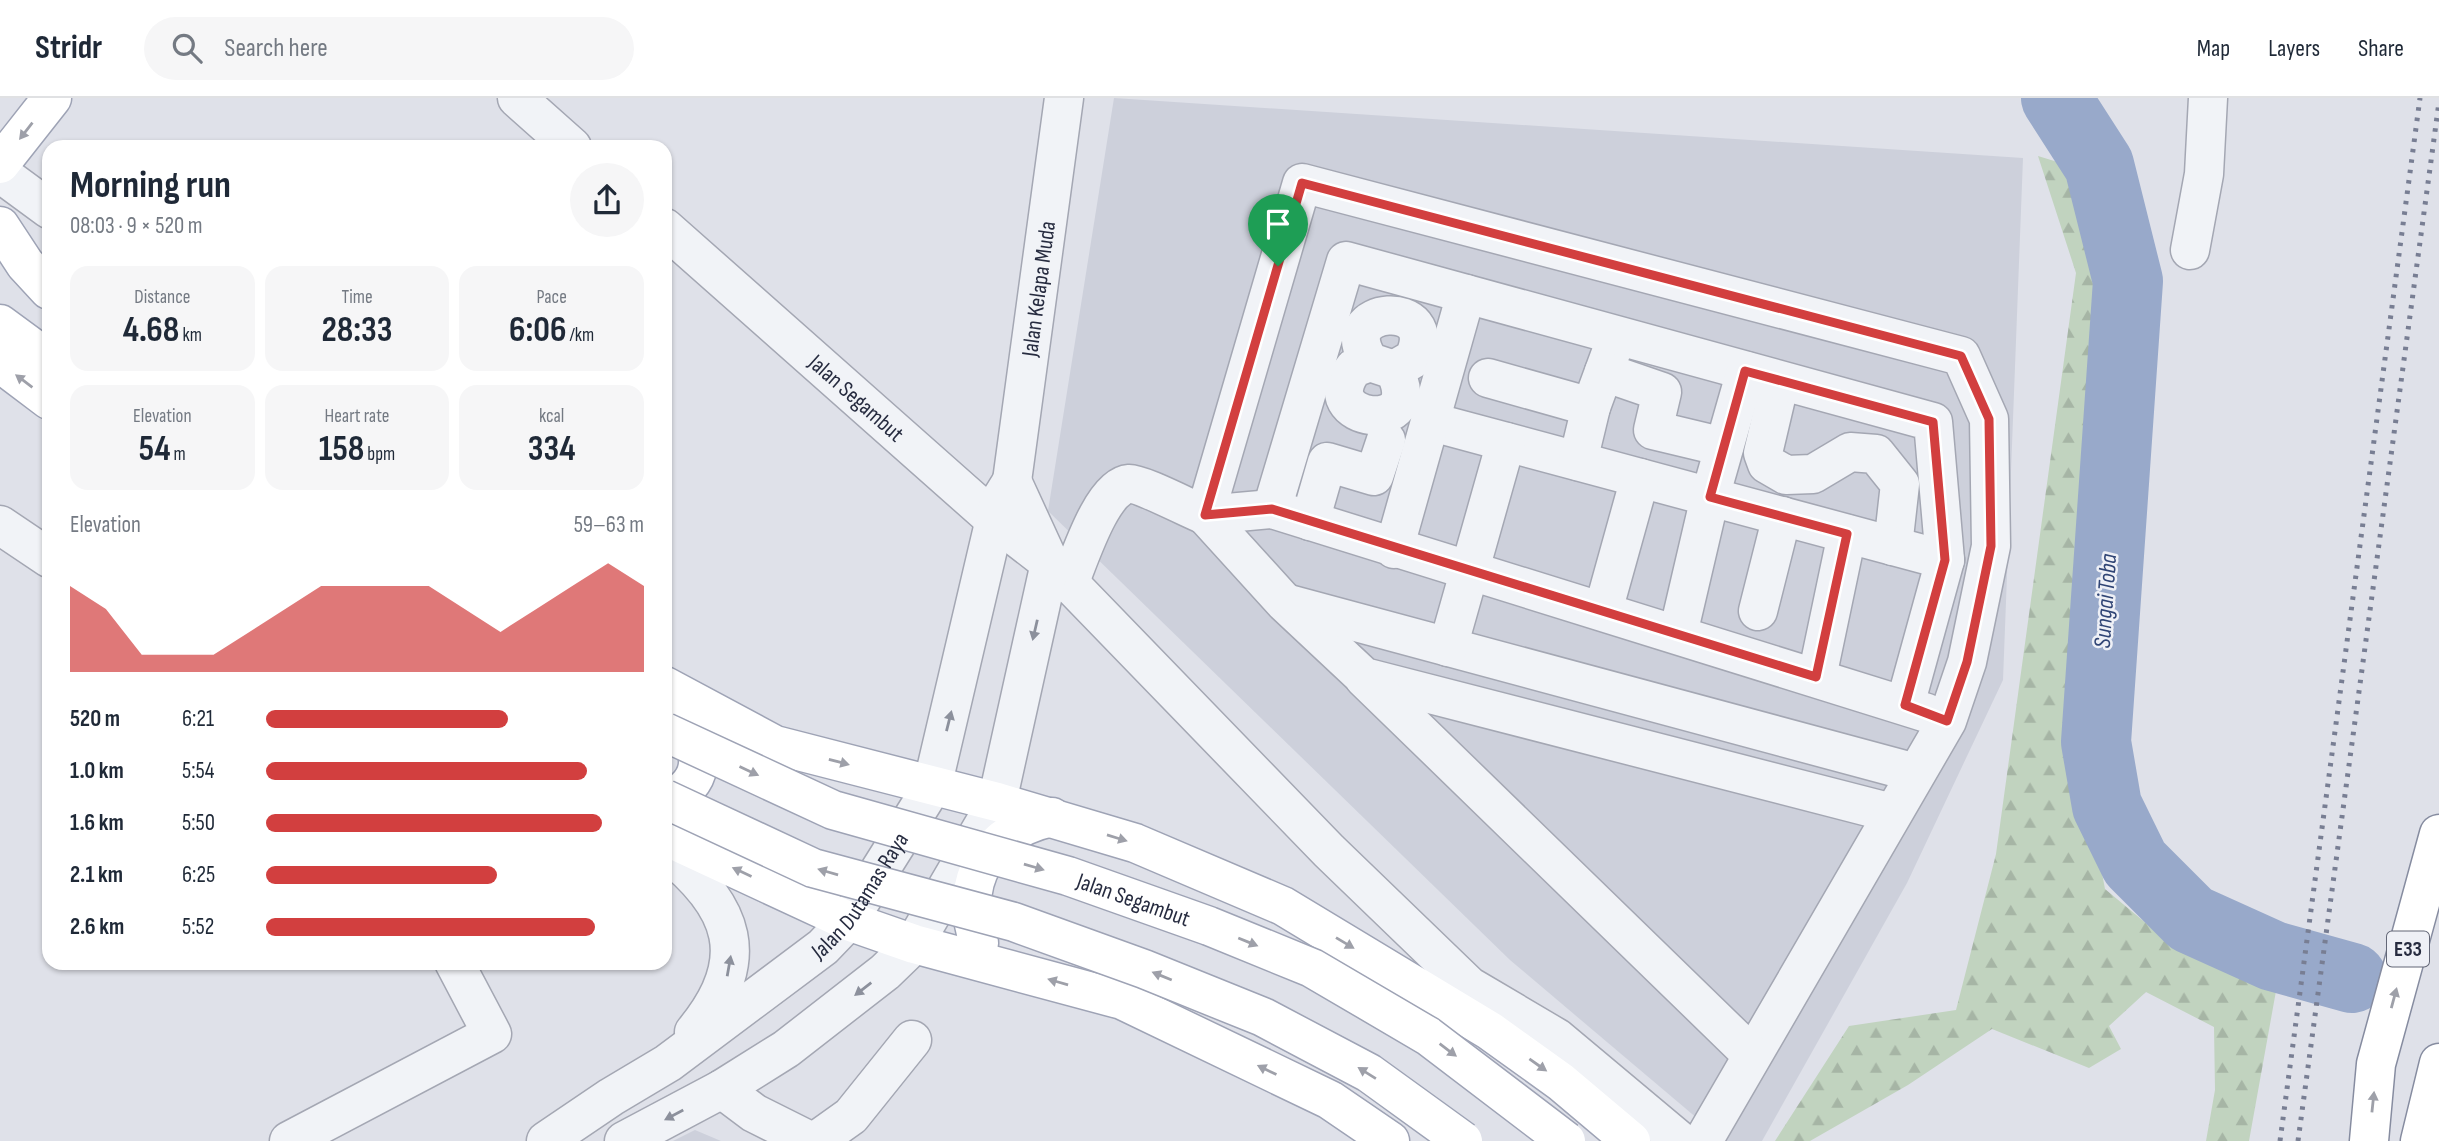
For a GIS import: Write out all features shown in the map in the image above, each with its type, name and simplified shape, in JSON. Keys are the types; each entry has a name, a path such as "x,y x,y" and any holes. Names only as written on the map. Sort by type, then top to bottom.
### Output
{"main road":[{"path":"0,164 52,98"},
{"path":"0,226 41,274"},
{"path":"0,324 42,355"},
{"path":"0,363 42,395"},
{"path":"672,690 775,745 997,802 1135,843 1283,906 1490,1031 1561,1082 1631,1141"},
{"path":"672,706 693,734 700,765 691,784 680,795 672,798"},
{"name":"Jalan Segambut","path":"672,735 833,810 1068,876 1209,926 1312,968 1428,1036 1566,1141"},
{"path":"672,803 813,867 1014,922 1263,1017 1368,1073 1462,1141"},
{"path":"992,964 973,925 971,904 974,883 982,862 1012,831 1031,822 1052,817"},
{"name":"E33","path":"2369,1141 2376,1064 2439,834"},
{"path":"672,839 848,920 914,944 1122,1000 1330,1100 1390,1141"},
{"path":"2420,1141 2439,1063"}],"street":[{"path":"517,98 564,140"},
{"name":"Jalan Kelapa Muda","path":"997,522 999,502 1013,481 1064,98"},
{"path":"2190,250 2204,174 2208,98"},
{"path":"0,173 42,204"},
{"path":"1205,515 1302,183 1961,356 1989,419 1991,546 1967,662 1947,721 1703,1141"},
{"name":"Jalan Segambut","path":"672,234 997,522 1059,573"},
{"path":"1328,322 1346,261 1933,422 1945,560 1905,705"},
{"path":"1310,521 1327,462 1374,475 1386,440 1395,383 1466,294"},
{"path":"1328,322 1395,383 1506,442 1945,560"},
{"path":"1328,322 1395,383 1394,549"},
{"path":"1578,461 1591,407 1618,335"},
{"path":"1604,372 1662,392 1653,430 1724,447"},
{"path":"1678,634 1724,447 1763,376"},
{"path":"1763,376 1763,453 1768,464 1786,475 1813,474 1850,452 1876,454 1900,484 1893,546"},
{"path":"1488,378 1591,407"},
{"path":"1300,416 1395,383"},
{"path":"1300,416 1386,440"},
{"path":"1272,509 1300,416"},
{"path":"1448,647 1506,442"},
{"path":"1603,611 1640,478"},
{"path":"1013,481 1059,573 1329,851 1469,986 1557,1038 1680,1141"},
{"path":"624,1141 722,1089 786,1049 885,972 914,944 997,802 1059,573 1106,498 1118,487 1131,484 1205,515 1285,603 1752,1055"},
{"path":"1205,515 1272,509 1394,549 1816,677 1947,721"},
{"path":"1758,611 1782,516"},
{"name":"Jalan Dutamas Raya","path":"546,1141 668,1063 823,947 848,920 932,787 997,522"},
{"path":"0,525 42,553"},
{"path":"1816,677 1847,534"},
{"path":"1285,603 1916,773"},
{"path":"1364,677 1892,813"},
{"path":"668,1063 715,1007 726,983 732,957 725,926 707,891 693,874 672,857"},
{"path":"289,1141 492,1034 458,970"},
{"path":"816,1141 850,1116 912,1040"},
{"path":"722,1089 754,1113 810,1141"}],"shaded area":[{"path":"1114,98 2023,158 2003,680 1907,883 1762,1141 1724,1141 1510,960 1048,511"},
{"path":"695,1130 721,1141 673,1141"}],"green space":[{"path":"2038,156 2077,168 2111,294 2073,720 2105,889 2171,944 2276,991 2249,1141 2206,1141 2215,1090 2214,1027 2146,992 2109,1026 2121,1049 2089,1068 1992,1029 1908,1085 1810,1141 1775,1141 1849,1026 1956,1010 1996,854 2076,273"}],"waterway":[{"name":"Sungai Toba","path":"2056,98 2099,165 2128,281 2096,742 2107,806 2135,863 2191,919 2273,956 2352,978"}],"railway":[{"path":"2280,1141 2420,98"},
{"path":"2298,1141 2439,102"}],"route":[{"path":"1302,183 1961,356 1989,419 1991,546 1967,662 1947,721 1905,705 1945,560 1933,422 1745,371 1710,497 1847,534 1816,677 1394,549 1272,509 1205,515 1278,266 1302,183"}]}
